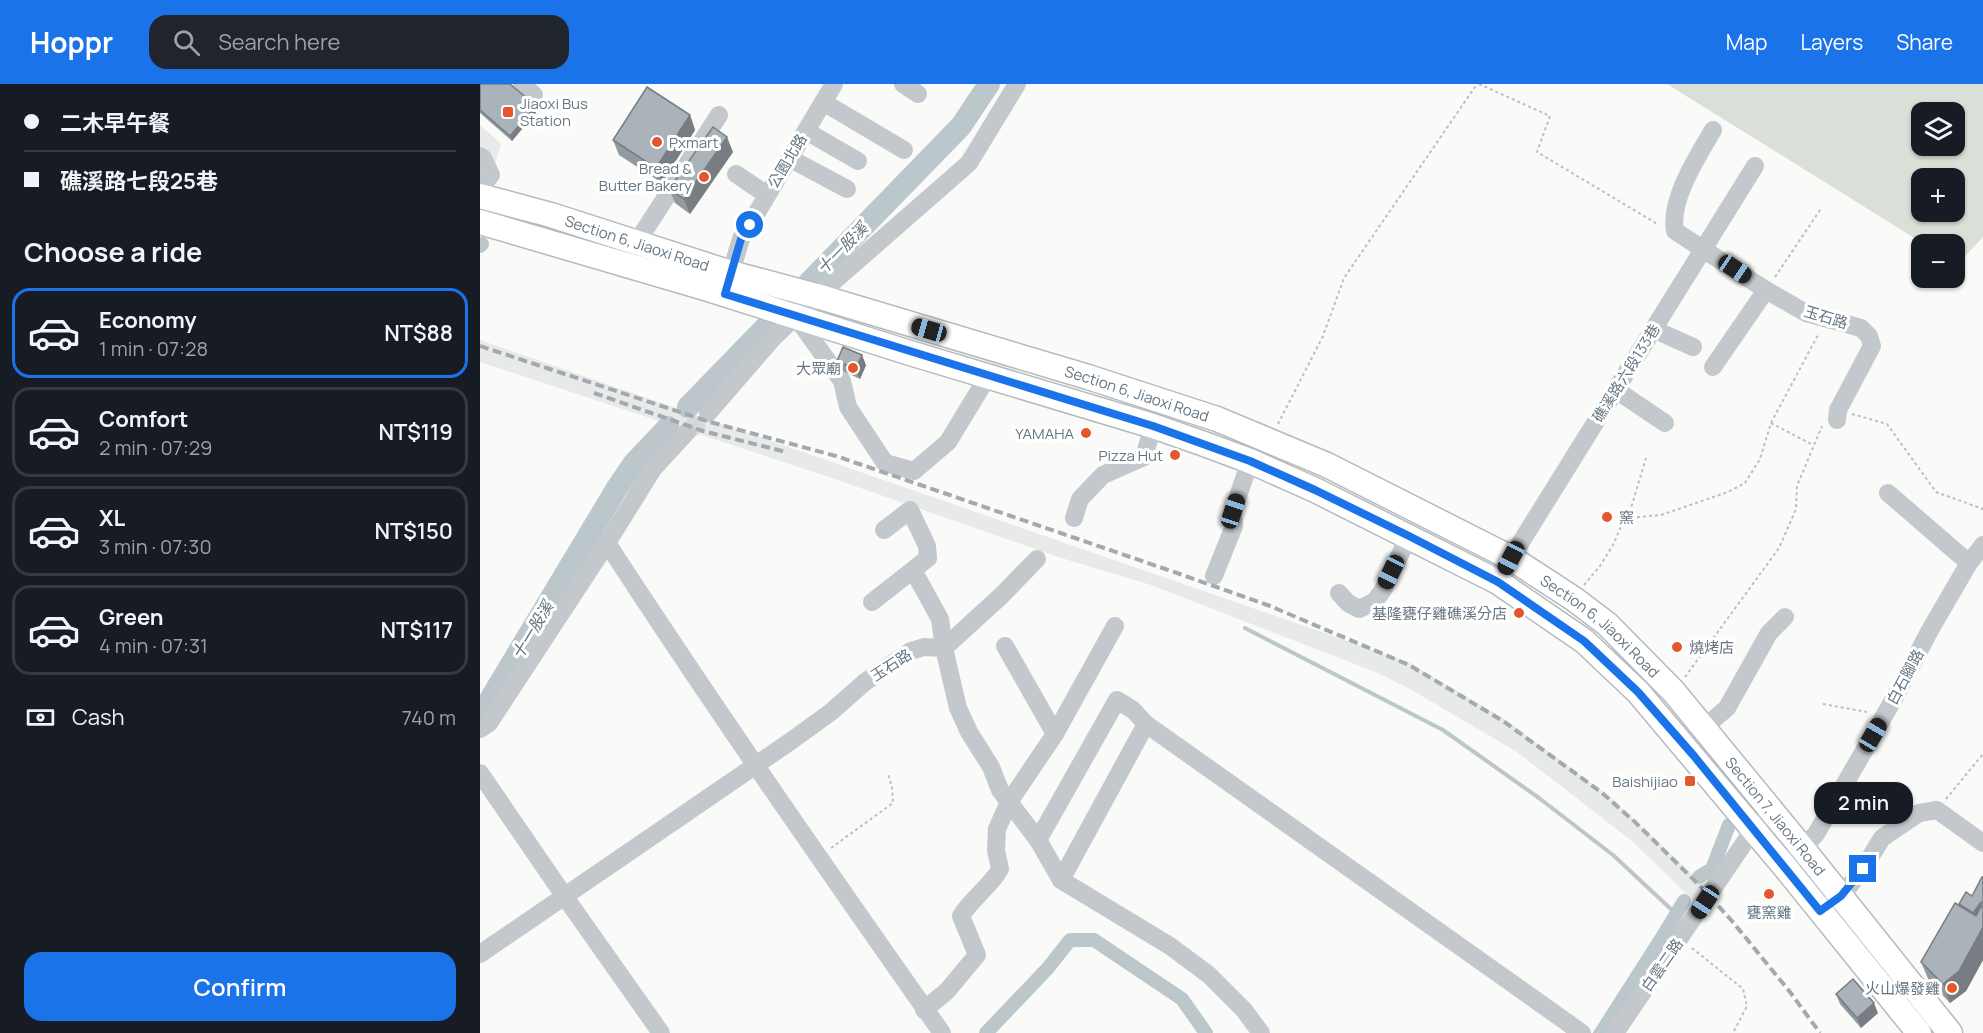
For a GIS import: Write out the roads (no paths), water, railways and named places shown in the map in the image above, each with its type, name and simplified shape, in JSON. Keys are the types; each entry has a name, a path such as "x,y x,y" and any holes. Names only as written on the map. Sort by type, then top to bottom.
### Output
{"main road":[{"name":"Section 6, Jiaoxi Road","path":"480,196 637,242 728,284 784,314 1153,426 1250,461 1315,490 1498,582 1584,641 1638,692 1694,756"},
{"name":"Section 6, Jiaoxi Road","path":"480,222 728,284 786,287 1088,377 1217,419 1270,440 1327,465 1511,558 1575,599 1606,624 1674,692 1710,733"},
{"name":"Section 7, Jiaoxi Road","path":"1710,733 1950,1033"},
{"name":"Section 7, Jiaoxi Road","path":"1694,756 1919,1033"}],"street":[{"path":"507,84 528,94"},
{"name":"公園北路","path":"728,284 741,239 834,84"},
{"path":"708,413 773,338 784,314 814,295 969,163 1017,84"},
{"path":"823,102 904,150"},
{"path":"637,242 719,115"},
{"name":"玉石路","path":"1713,130 1688,175 1679,198 1673,223 1675,231 1806,313 1861,328 1869,336 1872,345 1838,410 1838,420"},
{"path":"806,131 858,161"},
{"path":"480,156 491,174 480,189"},
{"path":"789,158 847,189"},
{"name":"礁溪路六段133巷","path":"1498,582 1755,166"},
{"path":"736,174 767,195"},
{"path":"1713,367 1766,290"},
{"path":"784,314 842,381 848,407 885,463 914,471 948,442 988,376"},
{"path":"1653,329 1693,347"},
{"path":"1616,390 1665,423"},
{"path":"1074,518 1080,499 1102,475 1144,457 1153,426"},
{"path":"480,729 489,723 653,469 687,432"},
{"path":"1214,576 1234,526 1233,511 1250,461"},
{"path":"1888,493 1970,563"},
{"path":"872,602 928,558 927,546 910,510 884,530"},
{"path":"1339,593 1348,603 1359,609 1374,602 1383,590 1409,536"},
{"path":"607,543 722,718 942,1033"},
{"name":"白石腳路","path":"1785,867 1816,834 1895,697 1930,630 1983,545"},
{"path":"944,648 1001,596 1037,559"},
{"path":"913,570 940,619 944,648 958,708 969,732 1009,802 1038,840 1061,880 1170,946 1209,975 1244,1010 1261,1033"},
{"path":"1710,733 1769,633 1785,617"},
{"path":"924,1010 947,991 977,955 961,916 969,904 994,880 1000,869 996,850 997,829 1009,802 1055,734 1115,626"},
{"path":"1005,646 1055,734"},
{"name":"玉石路","path":"480,954 831,712 865,682 911,651 924,647 944,648"},
{"path":"1038,840 1117,700 1133,710 1146,724 1582,1033"},
{"path":"1061,880 1146,724"},
{"path":"480,773 661,1033"},
{"path":"1820,911 1841,896 1863,869 1882,838 1919,813 1936,810 1983,843"},
{"name":"白雲二路","path":"1615,1033 1753,830 1774,812"}],"waterway":[{"name":"十一股溪","path":"688,407 961,126 989,84"},
{"name":"十一股溪","path":"480,716 617,488 634,463 668,427"},
{"path":"1245,628 1443,730 1539,798 1613,855 1673,911"},
{"path":"1699,877 1712,869 1729,825"},
{"path":"1605,1033 1684,901"},
{"path":"1595,1033 1673,911 1678,912"},
{"path":"986,1033 1048,968 1070,940 1094,940 1182,999 1206,1033"}],"tunnel":[{"path":"687,432 708,413"}],"railway":[{"path":"480,346 710,422 836,456 1177,573 1270,606 1409,665 1503,721 1601,792 1635,822 1732,921 1820,1033"},
{"path":"594,393 703,431 786,452"}],"place":[{"name":"Jiaoxi Bus Station","path":"508,112"},
{"name":"Pxmart","path":"657,142"},
{"name":"Bread & Butter Bakery","path":"704,177"},
{"name":"大眾廟","path":"853,368"},
{"name":"YAMAHA","path":"1086,433"},
{"name":"Pizza Hut","path":"1175,455"},
{"name":"窯","path":"1607,517"},
{"name":"基隆甕仔雞礁溪分店","path":"1519,613"},
{"name":"燒烤店","path":"1677,647"},
{"name":"Baishijiao","path":"1690,781"},
{"name":"甕窯雞","path":"1769,894"},
{"name":"火山爆發雞","path":"1952,988"}]}
